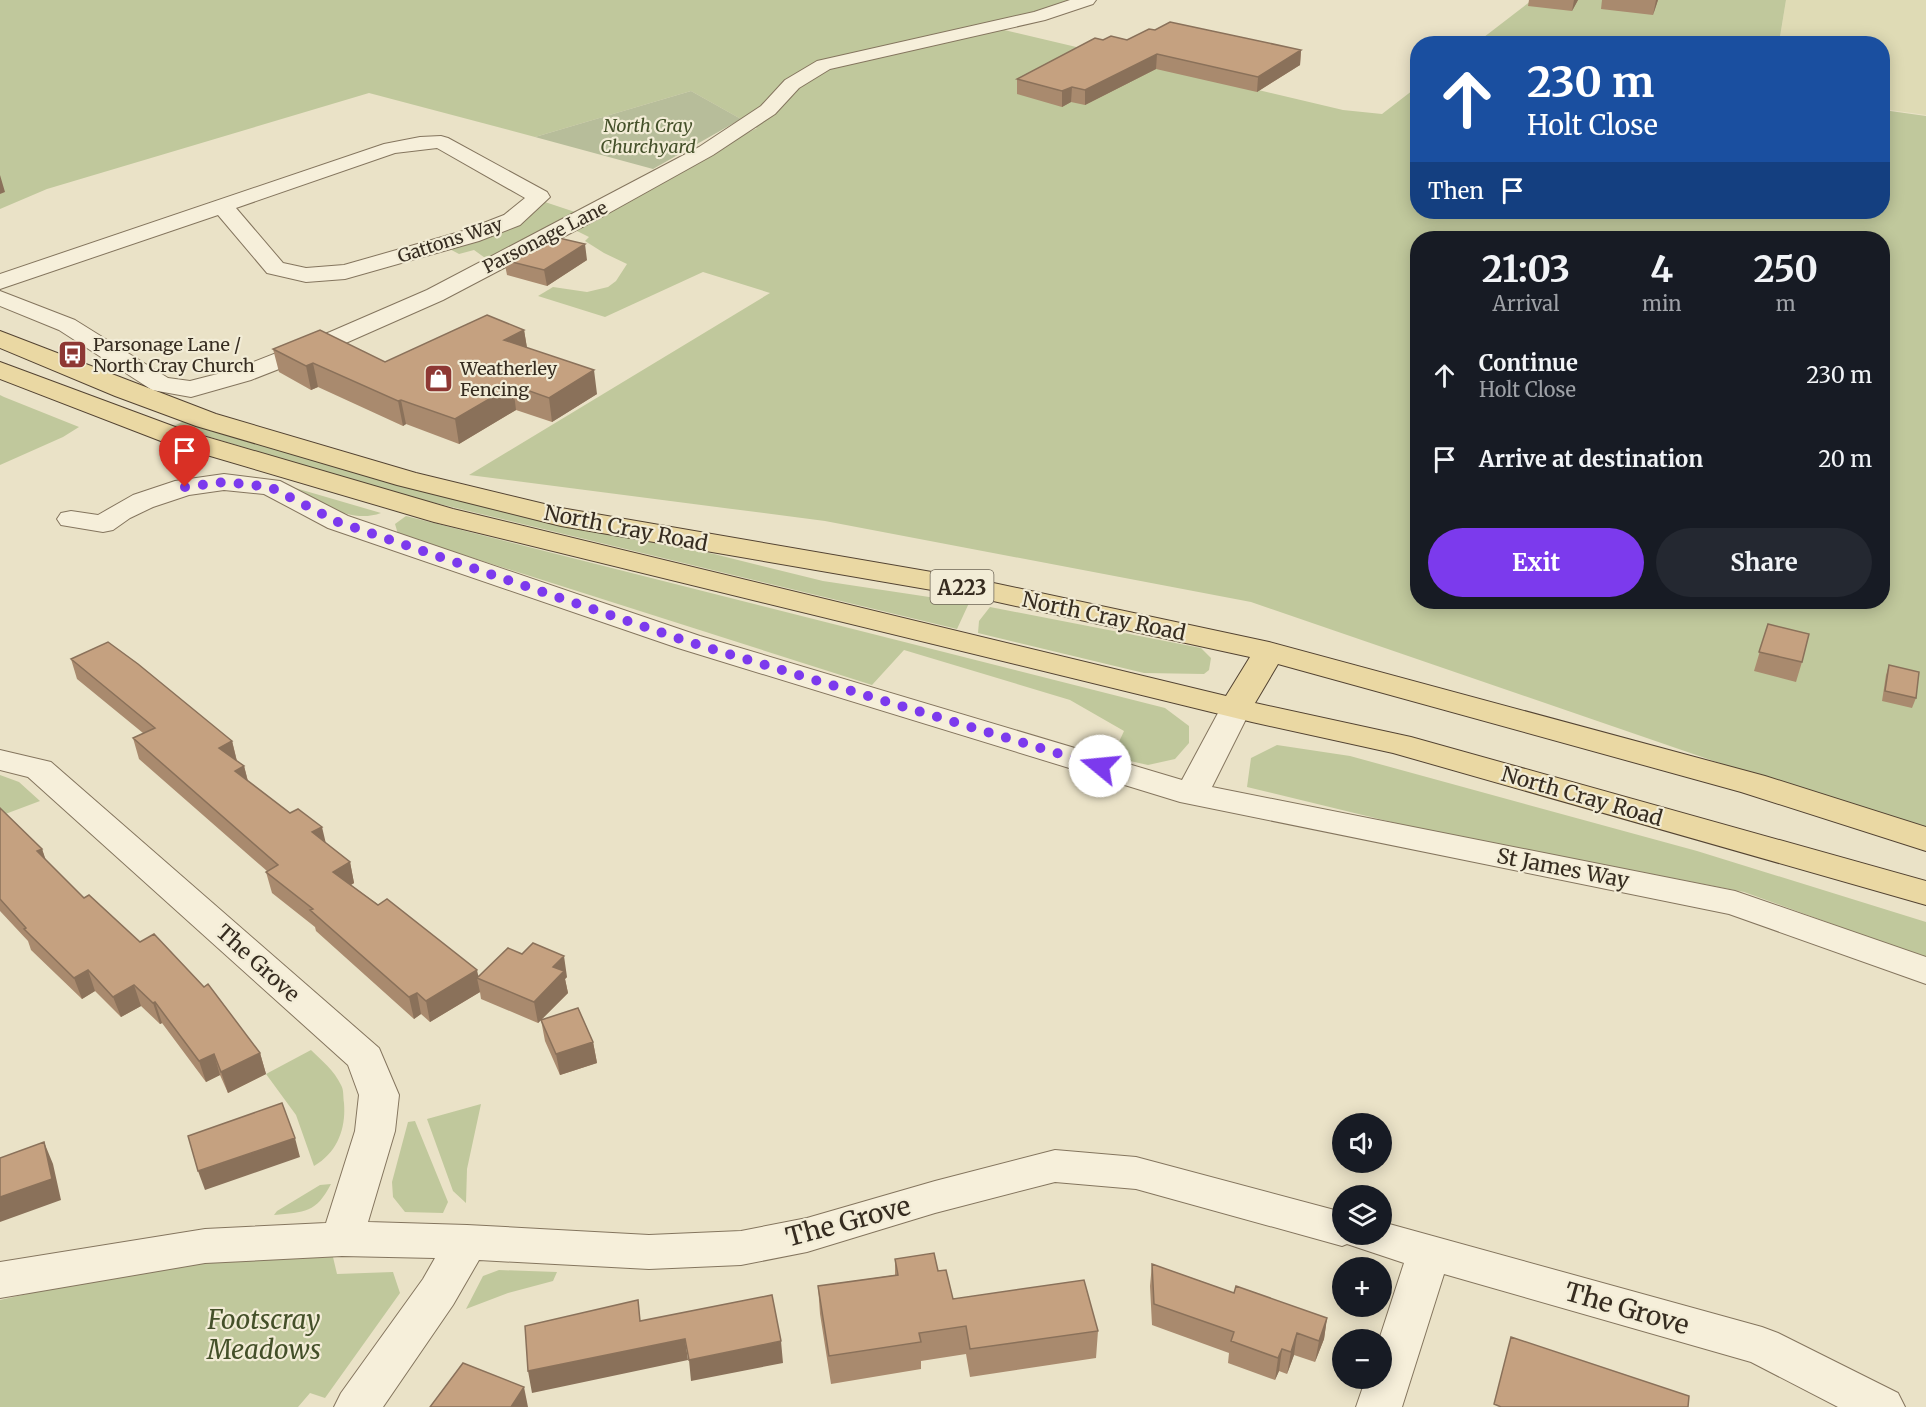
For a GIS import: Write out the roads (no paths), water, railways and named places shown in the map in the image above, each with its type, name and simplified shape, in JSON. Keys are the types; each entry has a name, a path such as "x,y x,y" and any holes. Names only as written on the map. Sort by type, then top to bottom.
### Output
{"main road":[{"name":"North Cray Road","path":"0,339 124,390 206,420 451,490 561,517 984,590 1269,651 1753,784 1926,839"},
{"name":"North Cray Road","path":"0,370 176,437 444,516 1236,707 1399,744 1926,893"},
{"path":"1236,707 1269,651"}],"street":[{"name":"Parsonage Lane","path":"0,298 67,324 161,385 191,389 242,375 339,337 435,295 706,151 768,110 792,84 824,65 1039,16 1087,0"},
{"name":"Gattons Way","path":"0,282 391,148 420,143 441,142 539,196 512,220 471,236 345,273 306,275 275,268 222,206"},
{"name":"St James Way","path":"71,519 98,531 120,512 142,501 185,487 224,482 270,487 338,522 689,642 1192,794 1735,903 1926,971"},
{"path":"1192,794 1236,707"},
{"name":"The Grove","path":"0,760 39,769 365,1058 379,1095 375,1131 342,1239"},
{"name":"The Grove","path":"0,1280 205,1246 342,1239 467,1242 649,1252 741,1248 807,1235 935,1197 1055,1166 1136,1173 1332,1226"},
{"path":"357,1407 438,1292 467,1242"},
{"name":"The Grove","path":"1392,1242 1762,1346 1882,1407"},
{"path":"1379,1407 1429,1253"}],"place":[{"name":"Parsonage Lane / North Cray Church","path":"72,354"},
{"name":"Weatherley Fencing","path":"439,378"}],"park label":[{"name":"North Cray Churchyard","path":"648,135"},
{"name":"Footscray Meadows","path":"264,1334"}]}
